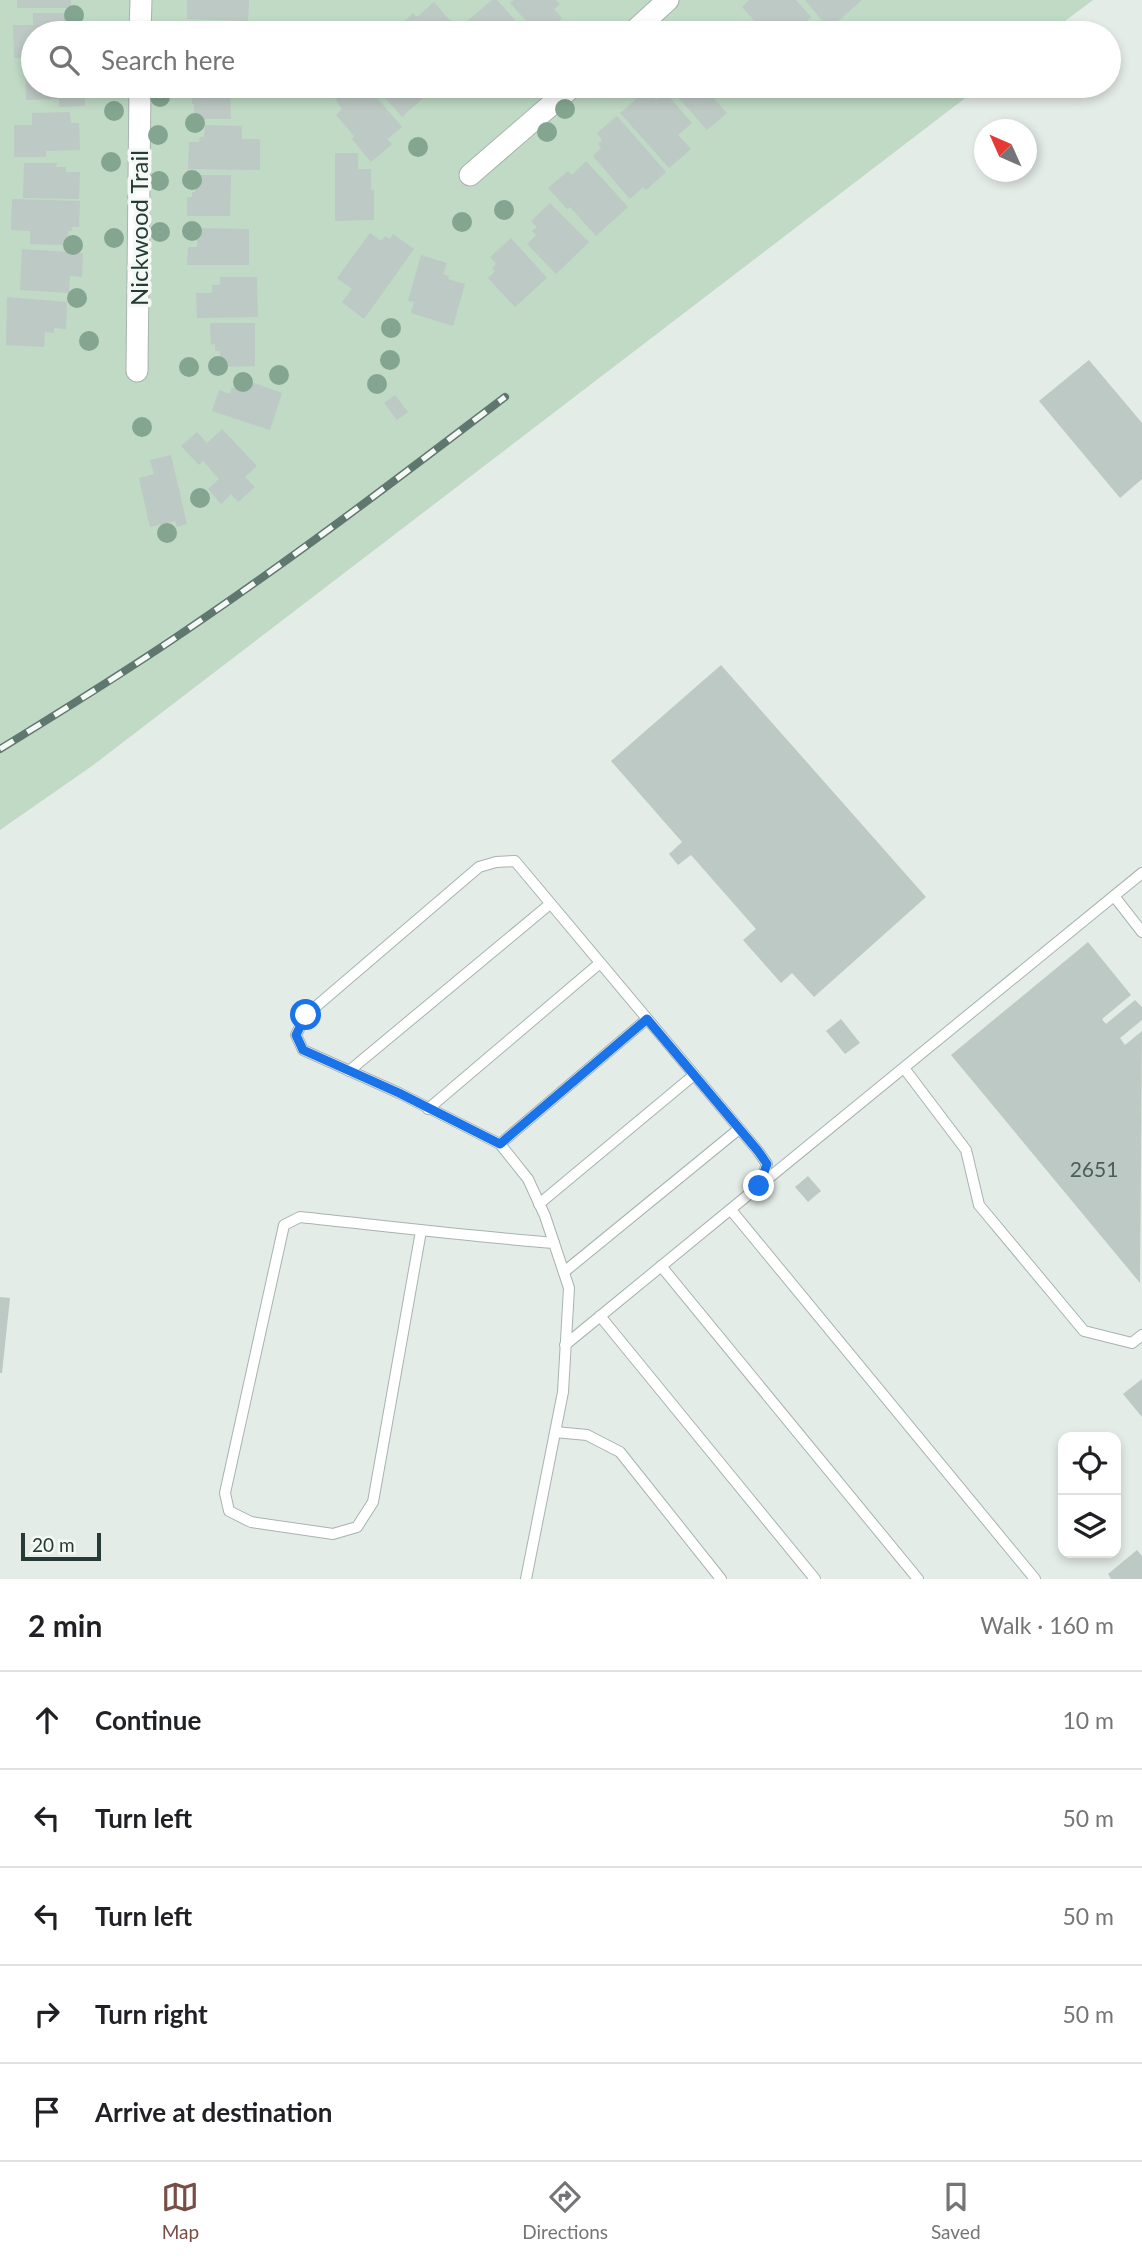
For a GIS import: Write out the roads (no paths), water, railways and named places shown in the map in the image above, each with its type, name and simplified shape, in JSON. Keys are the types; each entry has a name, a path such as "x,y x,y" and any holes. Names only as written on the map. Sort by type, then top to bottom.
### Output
{"street":[{"path":"140,21 141,0"},
{"path":"645,21 668,0"},
{"name":"Nickwood Trail","path":"138,371 140,98"},
{"path":"470,175 559,98"}],"lane":[{"path":"526,1579 563,1392 569,1288 554,1243 528,1179 500,1144 303,1050 296,1035 306,1015 479,867 496,862 515,861 767,1164 759,1186"},
{"path":"565,1345 1142,873"},
{"path":"1114,896 1142,932"},
{"path":"349,1071 550,904"},
{"path":"428,1109 600,963"},
{"path":"500,1144 647,1019"},
{"path":"904,1068 966,1150 979,1205 1084,1331 1132,1343 1142,1335"},
{"path":"538,1204 694,1075"},
{"path":"564,1272 739,1129"},
{"path":"731,1210 1035,1579"},
{"path":"421,1231 373,1502 357,1527 333,1534 251,1522 229,1511 225,1493 284,1225 300,1217 554,1243"},
{"path":"661,1266 918,1579"},
{"path":"600,1316 815,1579"},
{"path":"555,1432 587,1435 620,1452 720,1579"}],"railway":[{"path":"0,749 165,645 348,515 505,397"}]}
